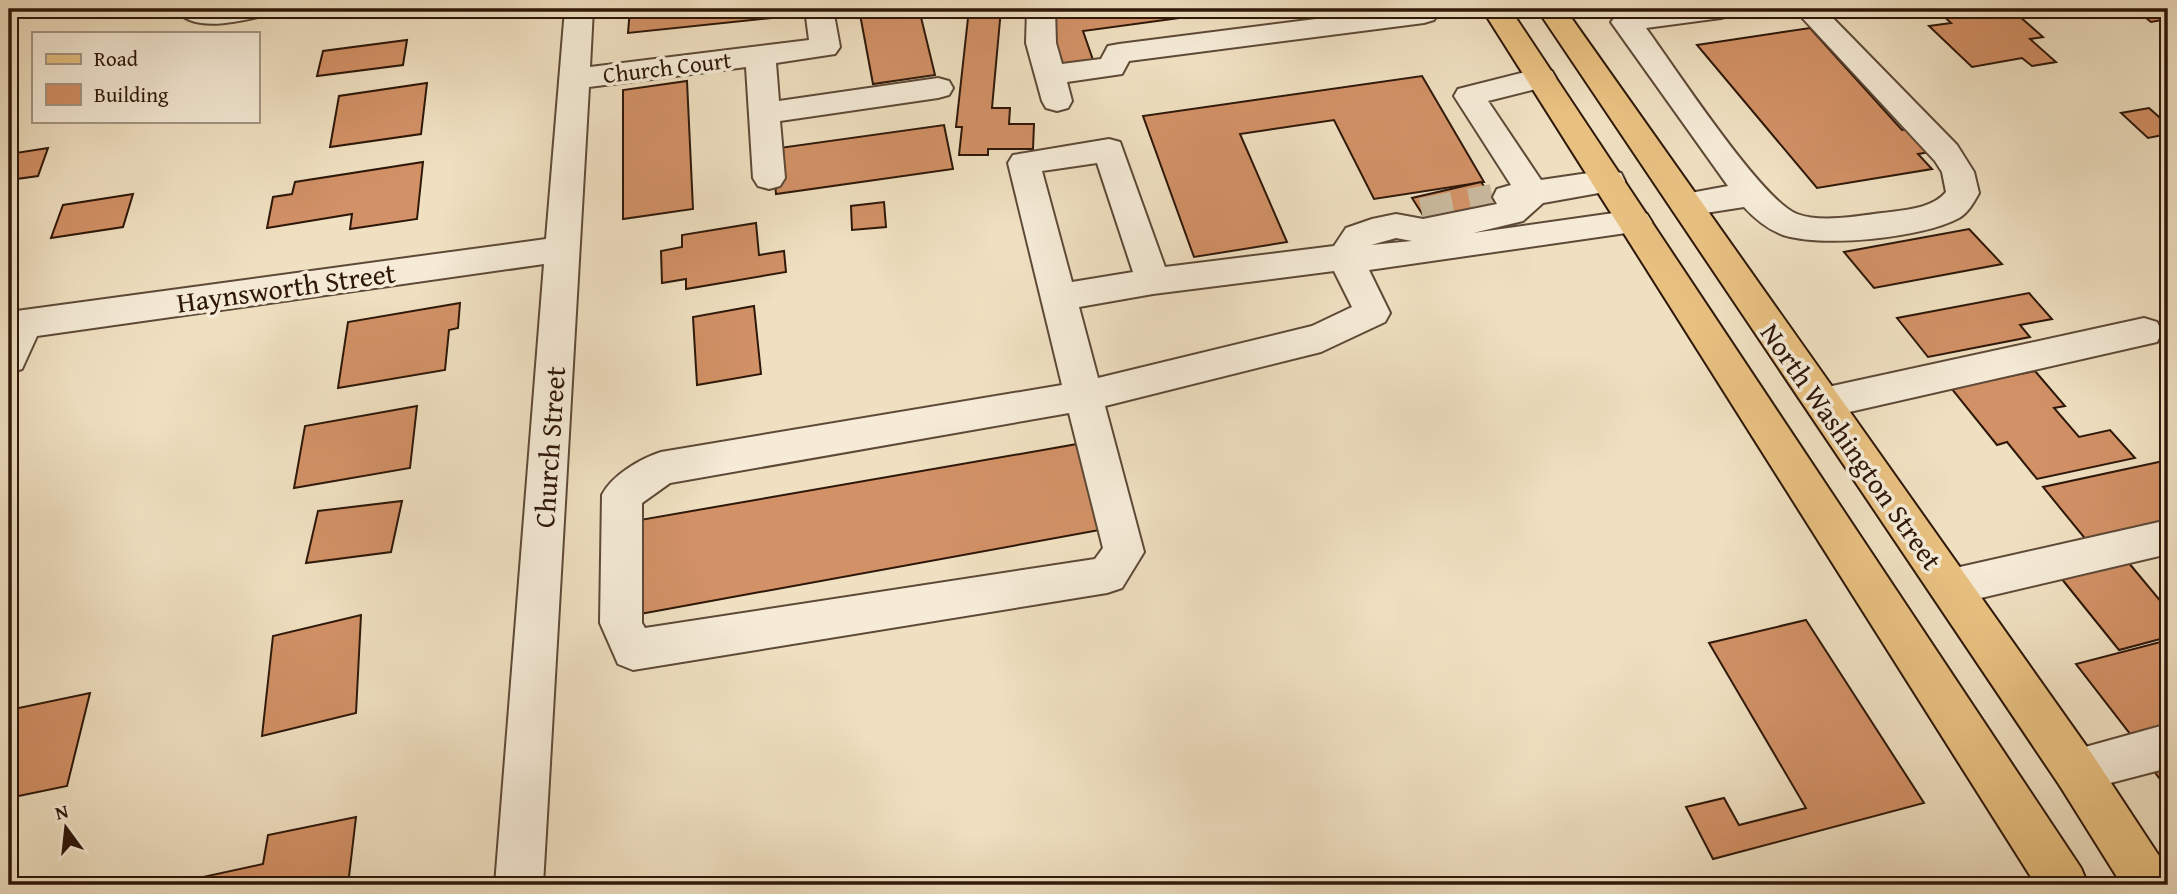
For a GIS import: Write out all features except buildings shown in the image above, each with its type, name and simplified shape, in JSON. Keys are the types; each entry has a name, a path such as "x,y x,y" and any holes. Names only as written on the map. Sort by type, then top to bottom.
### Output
{"main road":[{"name":"North Washington Street","path":"1496,9 2064,885"},
{"name":"North Washington Street","path":"1551,9 2077,770 2150,885"}],"street":[{"path":"190,9 203,15 256,9"},
{"name":"Church Street","path":"519,885 579,9"},
{"name":"Church Court","path":"574,79 825,47 819,9"},
{"path":"1041,9 1041,43 1053,88 1111,67 1119,53 1424,14 1421,9"},
{"path":"1721,9 1626,22 1751,194 1770,214 1795,226 1824,230 1927,218 1951,209 1963,193 1958,172 1946,153 1808,9"},
{"name":"Church Court","path":"760,55 769,178"},
{"path":"1533,193 1469,96 1541,78"},
{"path":"764,113 938,88"},
{"path":"1153,281 1109,150 1024,163 1059,297 1084,396 1124,552 1107,575 633,650 621,623 622,495 661,468 1084,396 1321,338 1372,313 1345,257"},
{"path":"1493,200 1608,181"},
{"path":"1345,257 1358,237 1372,231 1409,220 1423,230 1511,213 1533,193"},
{"path":"1686,204 1751,194"},
{"path":"1059,297 1153,281 1345,257 1381,258 1634,222"},
{"name":"Haynsworth Street","path":"17,324 563,249"},
{"path":"9,359 17,324"},
{"path":"1823,403 2144,332"},
{"path":"1951,587 2168,537"},
{"path":"2077,770 2168,746"}],"tunnel":[{"path":"1422,214 1493,200"}]}
